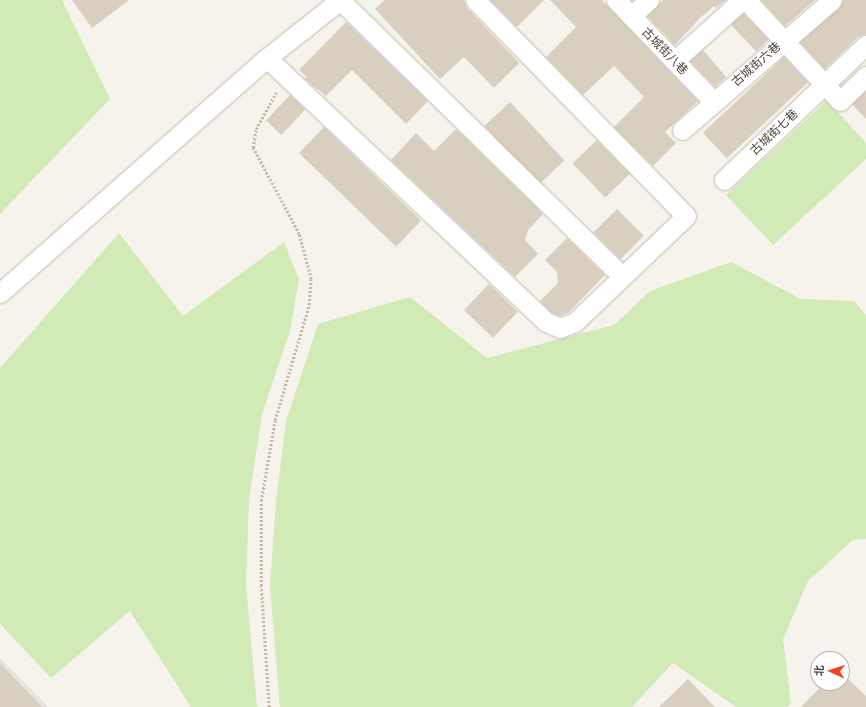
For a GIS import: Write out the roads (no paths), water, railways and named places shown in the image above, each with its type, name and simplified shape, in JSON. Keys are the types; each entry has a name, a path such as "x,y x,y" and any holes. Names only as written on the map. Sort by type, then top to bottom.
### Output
{"street":[{"path":"0,293 267,58 340,0 622,276"},
{"path":"267,58 546,322 560,328 575,322 686,216 475,0"},
{"name":"古城街八巷","path":"616,0 714,102"},
{"path":"632,16 649,0"},
{"path":"674,61 742,0"},
{"path":"746,0 840,101 866,76"},
{"name":"古城街六巷","path":"682,130 832,0"},
{"name":"古城街七巷","path":"724,180 866,45"}]}
